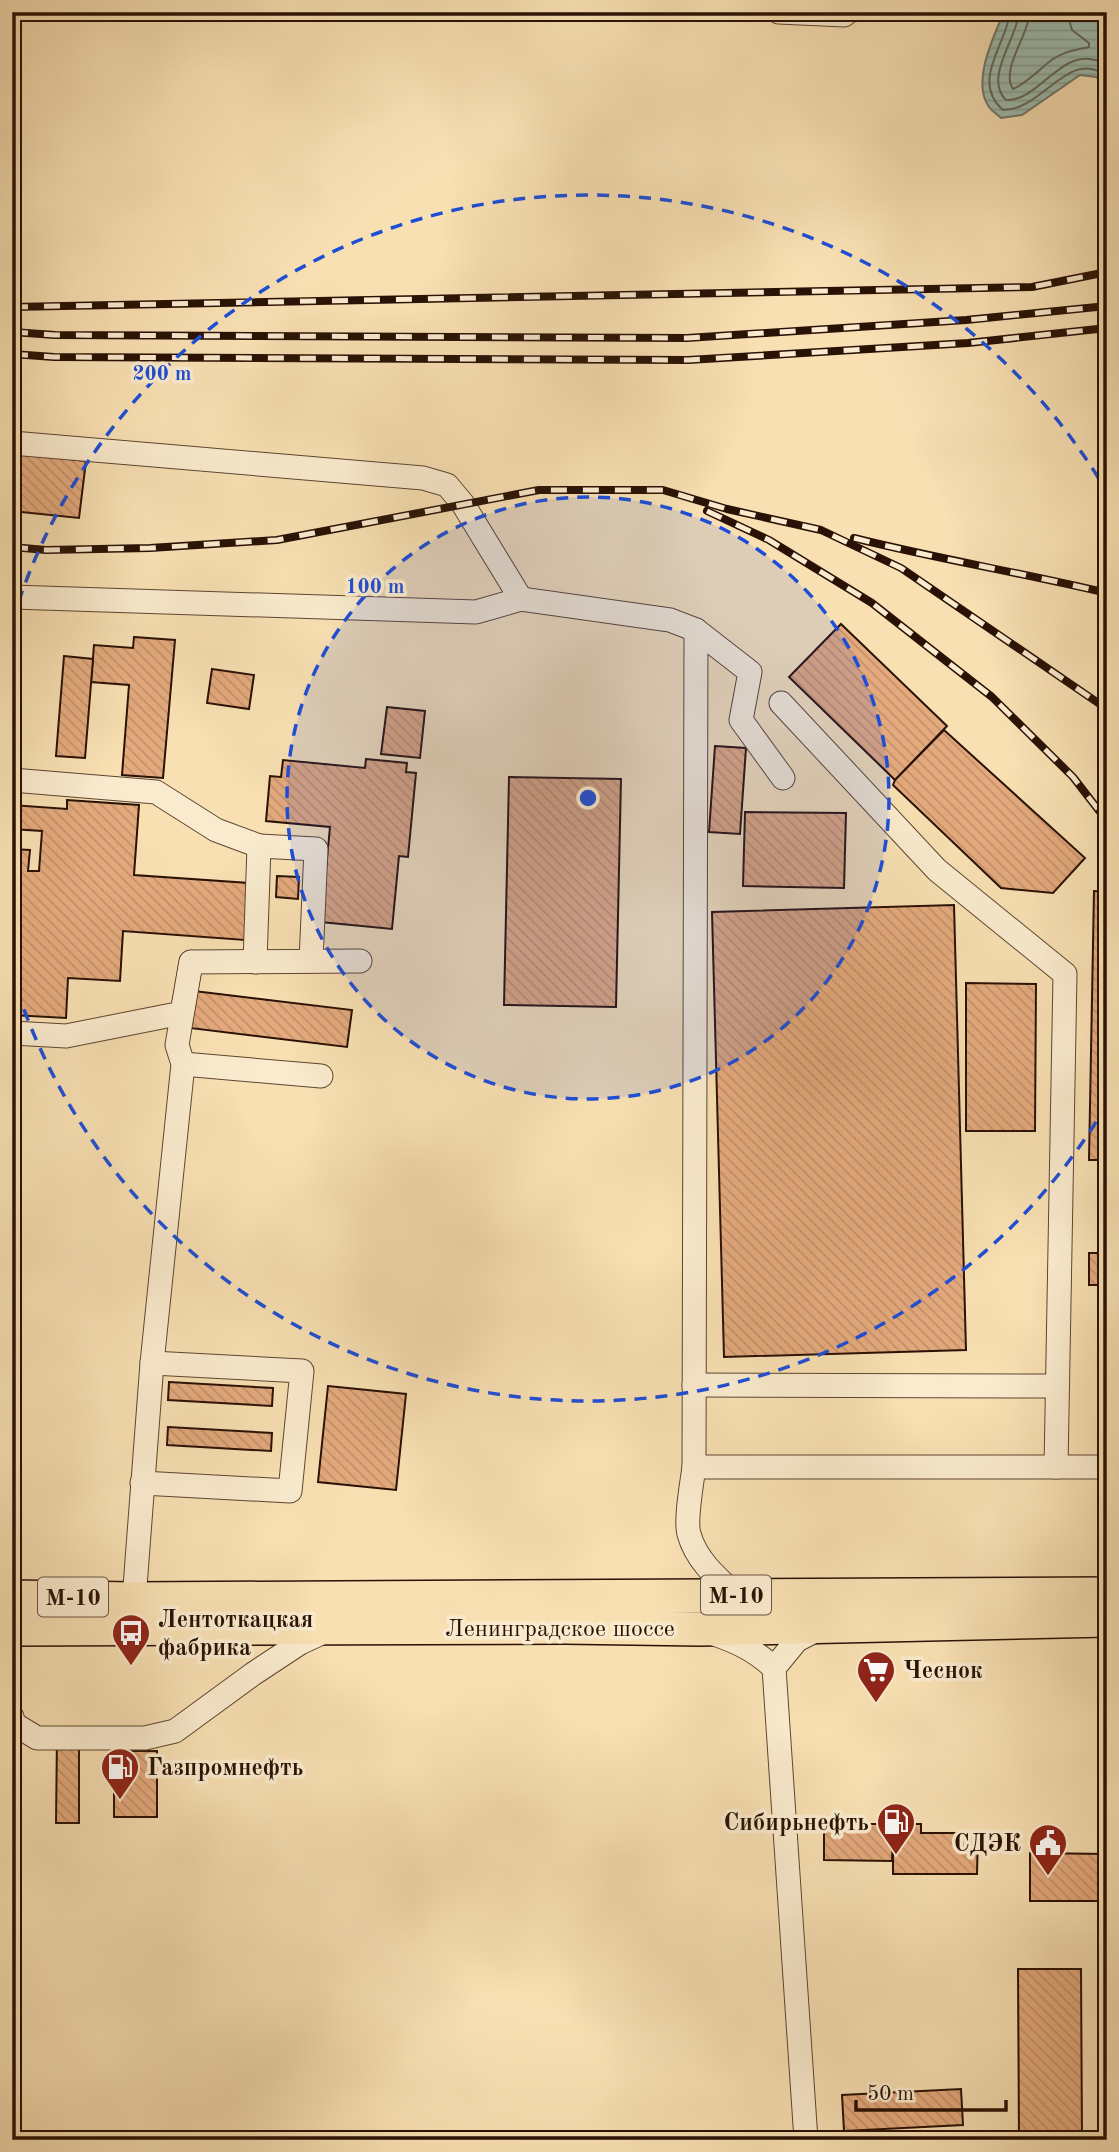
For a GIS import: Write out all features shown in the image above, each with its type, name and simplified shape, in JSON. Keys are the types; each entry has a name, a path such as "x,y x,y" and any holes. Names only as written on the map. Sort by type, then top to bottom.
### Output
{"highway":[{"name":"Ленинградское шоссе","path":"12,1629 133,1614 736,1595 1107,1594"},
{"name":"Ленинградское шоссе","path":"12,1597 133,1614 332,1628 700,1629 1107,1620"}],"street":[{"path":"779,12 844,15 848,12"},
{"path":"12,443 435,481 447,485 463,504 521,598"},
{"path":"12,597 476,612 521,598 670,620 695,630 750,672 741,720 783,778"},
{"path":"695,630 694,1466 688,1532 699,1556 713,1576 736,1595"},
{"path":"781,703 937,870 1065,974 1056,1467"},
{"path":"12,780 156,792 216,830 258,846 316,849 311,961"},
{"path":"256,962 258,846"},
{"path":"133,1614 152,1363 183,1064 177,1045 191,962 360,961"},
{"path":"12,1033 66,1036 182,1013"},
{"path":"183,1064 321,1076"},
{"path":"142,1483 290,1491 302,1371 152,1363"},
{"path":"694,1385 1057,1386"},
{"path":"694,1466 1107,1467"},
{"path":"806,2140 774,1668 797,1640 824,1626"},
{"path":"12,1717 14,1724 37,1738 145,1738 175,1731 300,1643 332,1628"},
{"path":"700,1629 738,1642 774,1668"}],"water":[{"path":"1004,12 1089,12 1107,23 1107,85 1096,77 1080,75 1022,115 1001,118 989,107 982,85 986,59"}],"building":[{"path":"12,452 86,461 79,518 12,511"},
{"path":"841,624 947,726 895,780 789,677"},
{"path":"134,637 175,640 163,778 122,775 129,685 91,682 94,645 133,648"},
{"path":"64,656 93,659 85,758 56,756"},
{"path":"212,669 254,675 249,709 207,703"},
{"path":"387,707 425,711 420,758 381,754"},
{"path":"944,730 1085,858 1053,893 1001,888 893,785"},
{"path":"715,746 746,748 740,834 709,832"},
{"path":"366,759 407,763 406,772 416,773 408,857 399,856 392,929 321,922 330,827 266,821 270,776 281,777 283,760 365,768"},
{"path":"509,777 621,779 616,1007 504,1005"},
{"path":"67,800 139,805 134,875 249,883 245,940 123,931 120,981 68,978 66,1018 12,1015 12,849 30,850 28,871 39,871 42,831 12,829 12,805 67,809"},
{"path":"745,812 846,813 844,888 743,886"},
{"path":"277,876 299,877 298,899 276,897"},
{"path":"1094,891 1107,892 1107,1160 1089,1160"},
{"path":"954,905 966,1350 724,1357 712,912"},
{"path":"966,983 1036,984 1035,1131 966,1131"},
{"path":"194,991 352,1010 347,1047 190,1028"},
{"path":"1089,1253 1107,1253 1107,1285 1089,1285"},
{"path":"169,1382 273,1388 272,1406 168,1400"},
{"path":"328,1386 406,1394 396,1490 318,1482"},
{"path":"168,1427 272,1433 271,1451 167,1445"},
{"path":"57,1736 79,1736 79,1823 56,1823"},
{"path":"114,1751 157,1751 157,1817 114,1817"},
{"path":"824,1824 893,1824 892,1861 824,1860"},
{"path":"893,1824 921,1824 921,1833 978,1833 977,1874 893,1874"},
{"path":"1030,1853 1107,1854 1107,1901 1030,1901"},
{"path":"1018,1969 1081,1969 1082,2140 1019,2140"},
{"path":"961,2089 963,2125 844,2131 842,2095"}],"railway":[{"path":"12,307 1032,287 1107,272"},
{"path":"12,332 55,335 687,338 966,320 1107,306"},
{"path":"12,354 54,357 688,360 968,343 1107,328"},
{"path":"12,547 46,550 150,548 277,540 539,490 663,490 727,509 821,530 901,568 1107,709"},
{"path":"707,511 769,540 872,603 992,697 1073,777 1107,821"},
{"path":"854,538 1107,593"}],"place":[{"name":"Лентоткацкая фабрика","path":"131,1667"},
{"name":"Чеснок","path":"876,1704"},
{"name":"Газпромнефть","path":"120,1801"},
{"name":"Сибирьнефть","path":"896,1856"},
{"name":"СДЭК","path":"1048,1877"}]}
